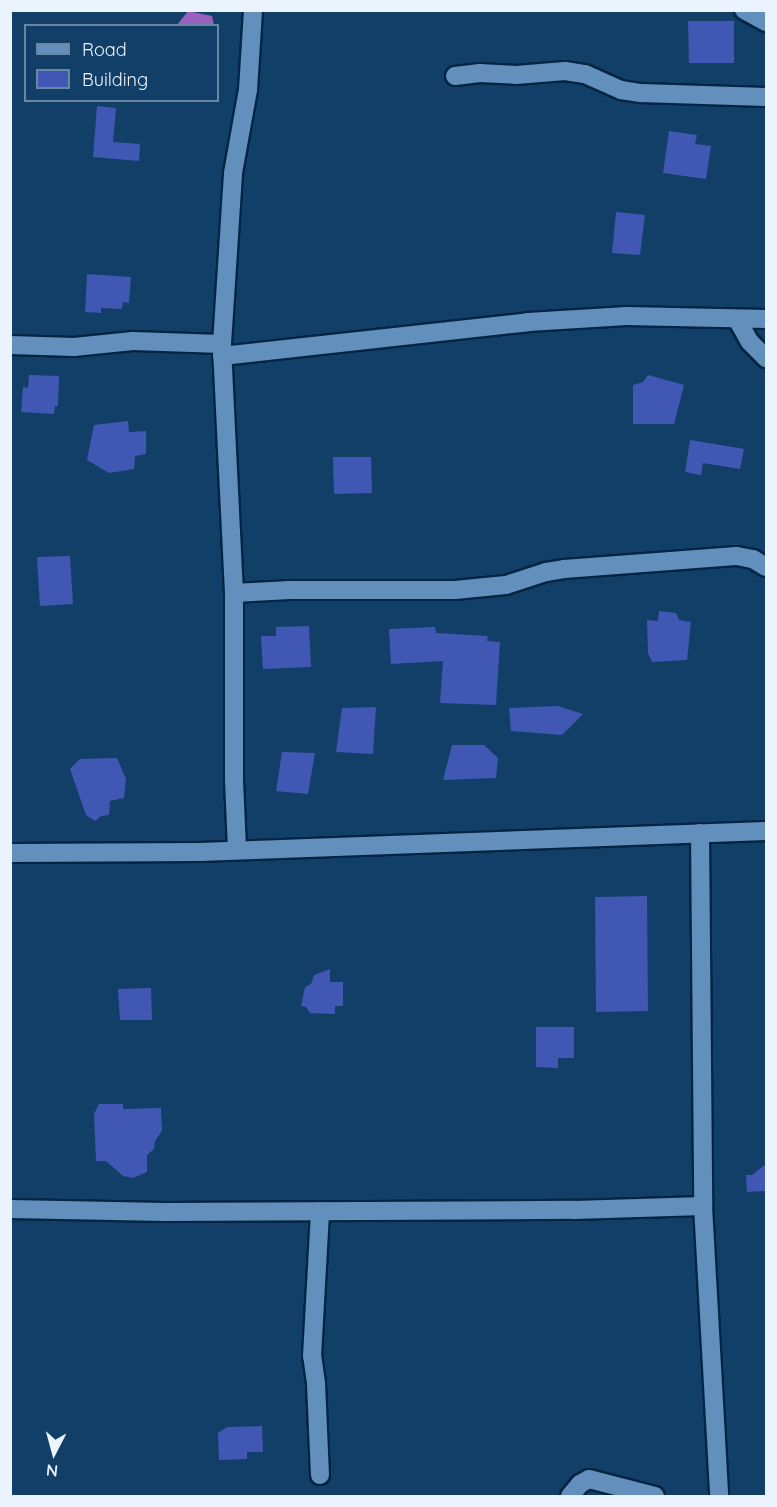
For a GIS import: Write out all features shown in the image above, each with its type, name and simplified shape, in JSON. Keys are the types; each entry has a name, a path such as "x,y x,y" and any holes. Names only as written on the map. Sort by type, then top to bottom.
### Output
{"street":[{"path":"237,849 234,779 234,593 222,350 233,172 248,90 253,10"},
{"path":"744,10 766,22"},
{"path":"455,76 480,73 516,75 565,71 585,74 621,90 641,93 766,97"},
{"path":"10,345 74,347 133,342 222,350 528,322 627,316 766,319"},
{"path":"737,319 750,342 766,357"},
{"path":"234,593 290,590 455,590 506,585 546,572 564,569 737,556 753,559 766,567"},
{"path":"10,853 237,849 766,831"},
{"path":"700,833 703,1206 719,1497"},
{"path":"10,1209 320,1211 703,1206"},
{"path":"320,1211 312,1356 316,1383 320,1475"},
{"path":"570,1497 580,1484 589,1479 655,1497"}],"shaded area":[{"path":"188,11 212,16 214,24 178,24"}],"building":[{"path":"688,21 734,21 734,63 689,63"},
{"path":"97,106 116,108 113,142 140,144 139,161 93,157"},
{"path":"669,131 697,135 695,144 711,146 706,179 663,173"},
{"path":"616,212 645,215 640,255 612,253"},
{"path":"87,274 131,277 129,303 123,302 122,309 101,308 101,313 85,312"},
{"path":"29,375 59,376 58,406 55,406 54,414 21,412 23,387 28,388"},
{"path":"648,375 684,385 674,424 633,424 633,385 643,382"},
{"path":"128,421 129,432 146,431 146,454 135,456 134,469 109,473 87,460 94,425"},
{"path":"690,440 744,449 740,469 703,463 701,475 685,472"},
{"path":"333,457 371,457 372,493 334,494"},
{"path":"70,556 73,604 40,606 37,557"},
{"path":"659,611 676,613 679,620 691,622 687,660 652,662 648,653 647,620 658,621"},
{"path":"309,626 311,667 263,669 261,636 276,636 276,627"},
{"path":"435,627 436,633 488,636 487,641 500,642 496,705 440,703 443,661 391,664 389,629"},
{"path":"558,706 583,714 562,735 511,731 509,708"},
{"path":"376,707 373,754 336,752 342,708"},
{"path":"452,745 484,745 498,758 496,778 443,780"},
{"path":"282,752 315,753 308,794 276,791"},
{"path":"117,758 126,779 124,798 110,801 109,815 101,816 95,821 86,815 70,769 80,759"},
{"path":"647,896 648,1011 596,1012 595,897"},
{"path":"330,969 330,982 343,982 343,1006 335,1006 335,1014 310,1013 306,1007 301,1006 305,987 311,984 314,975"},
{"path":"151,988 152,1020 120,1020 118,989"},
{"path":"536,1027 574,1027 574,1058 558,1058 558,1068 536,1067"},
{"path":"99,1104 123,1104 123,1109 161,1108 162,1131 155,1141 154,1149 147,1155 147,1172 133,1178 123,1176 106,1161 96,1161 94,1114"},
{"path":"766,1164 766,1191 747,1192 746,1175 752,1175"},
{"path":"262,1426 263,1452 247,1452 247,1459 219,1460 218,1433 227,1427"}]}
